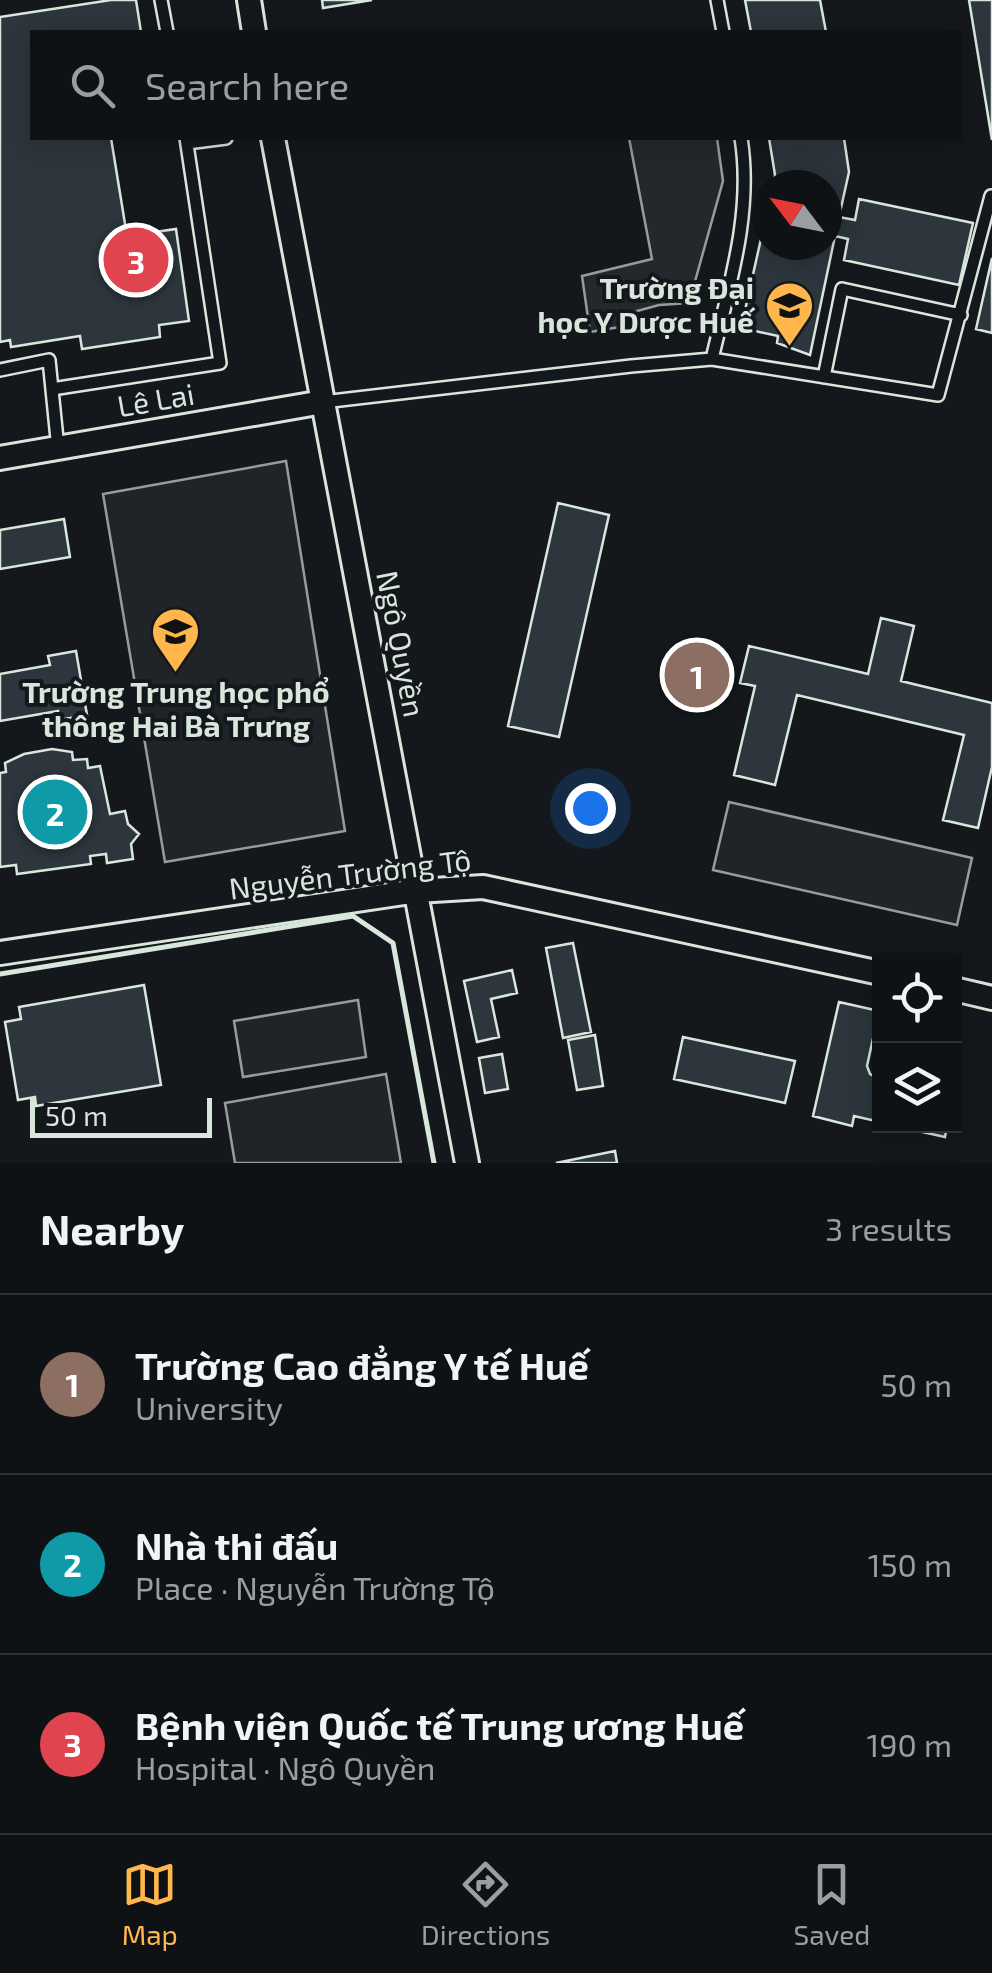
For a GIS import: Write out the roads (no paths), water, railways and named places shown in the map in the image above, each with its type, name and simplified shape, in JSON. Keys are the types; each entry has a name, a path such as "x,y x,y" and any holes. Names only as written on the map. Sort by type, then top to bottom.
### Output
{"street":[{"path":"249,0 254,30"},
{"name":"Ngô Quyền","path":"273,140 467,1163"},
{"name":"Lê Lai","path":"0,458 323,402"},
{"name":"Nguyễn Trường Tộ","path":"0,953 417,891 483,886 872,971"},
{"path":"962,992 992,998"}],"lane":[{"path":"161,0 167,30"},
{"path":"717,0 722,30"},
{"path":"52,389 220,363 187,140"},
{"path":"712,360 743,223 746,185 741,140"},
{"path":"323,402 712,360 938,395 990,196"},
{"path":"824,377 842,289 961,315"},
{"path":"0,370 49,360 58,449"}],"place":[{"name":"Bệnh viện Quốc tế Trung ương Huế","path":"136,260"},
{"name":"Trường Đại học Y Dược Huế","path":"789,348"},
{"name":"Trường Trung học phổ thông Hai Bà Trưng","path":"176,674"},
{"name":"Trường Cao đẳng Y tế Huế","path":"697,675"},
{"name":"Nhà thi đấu","path":"55,812"}]}
